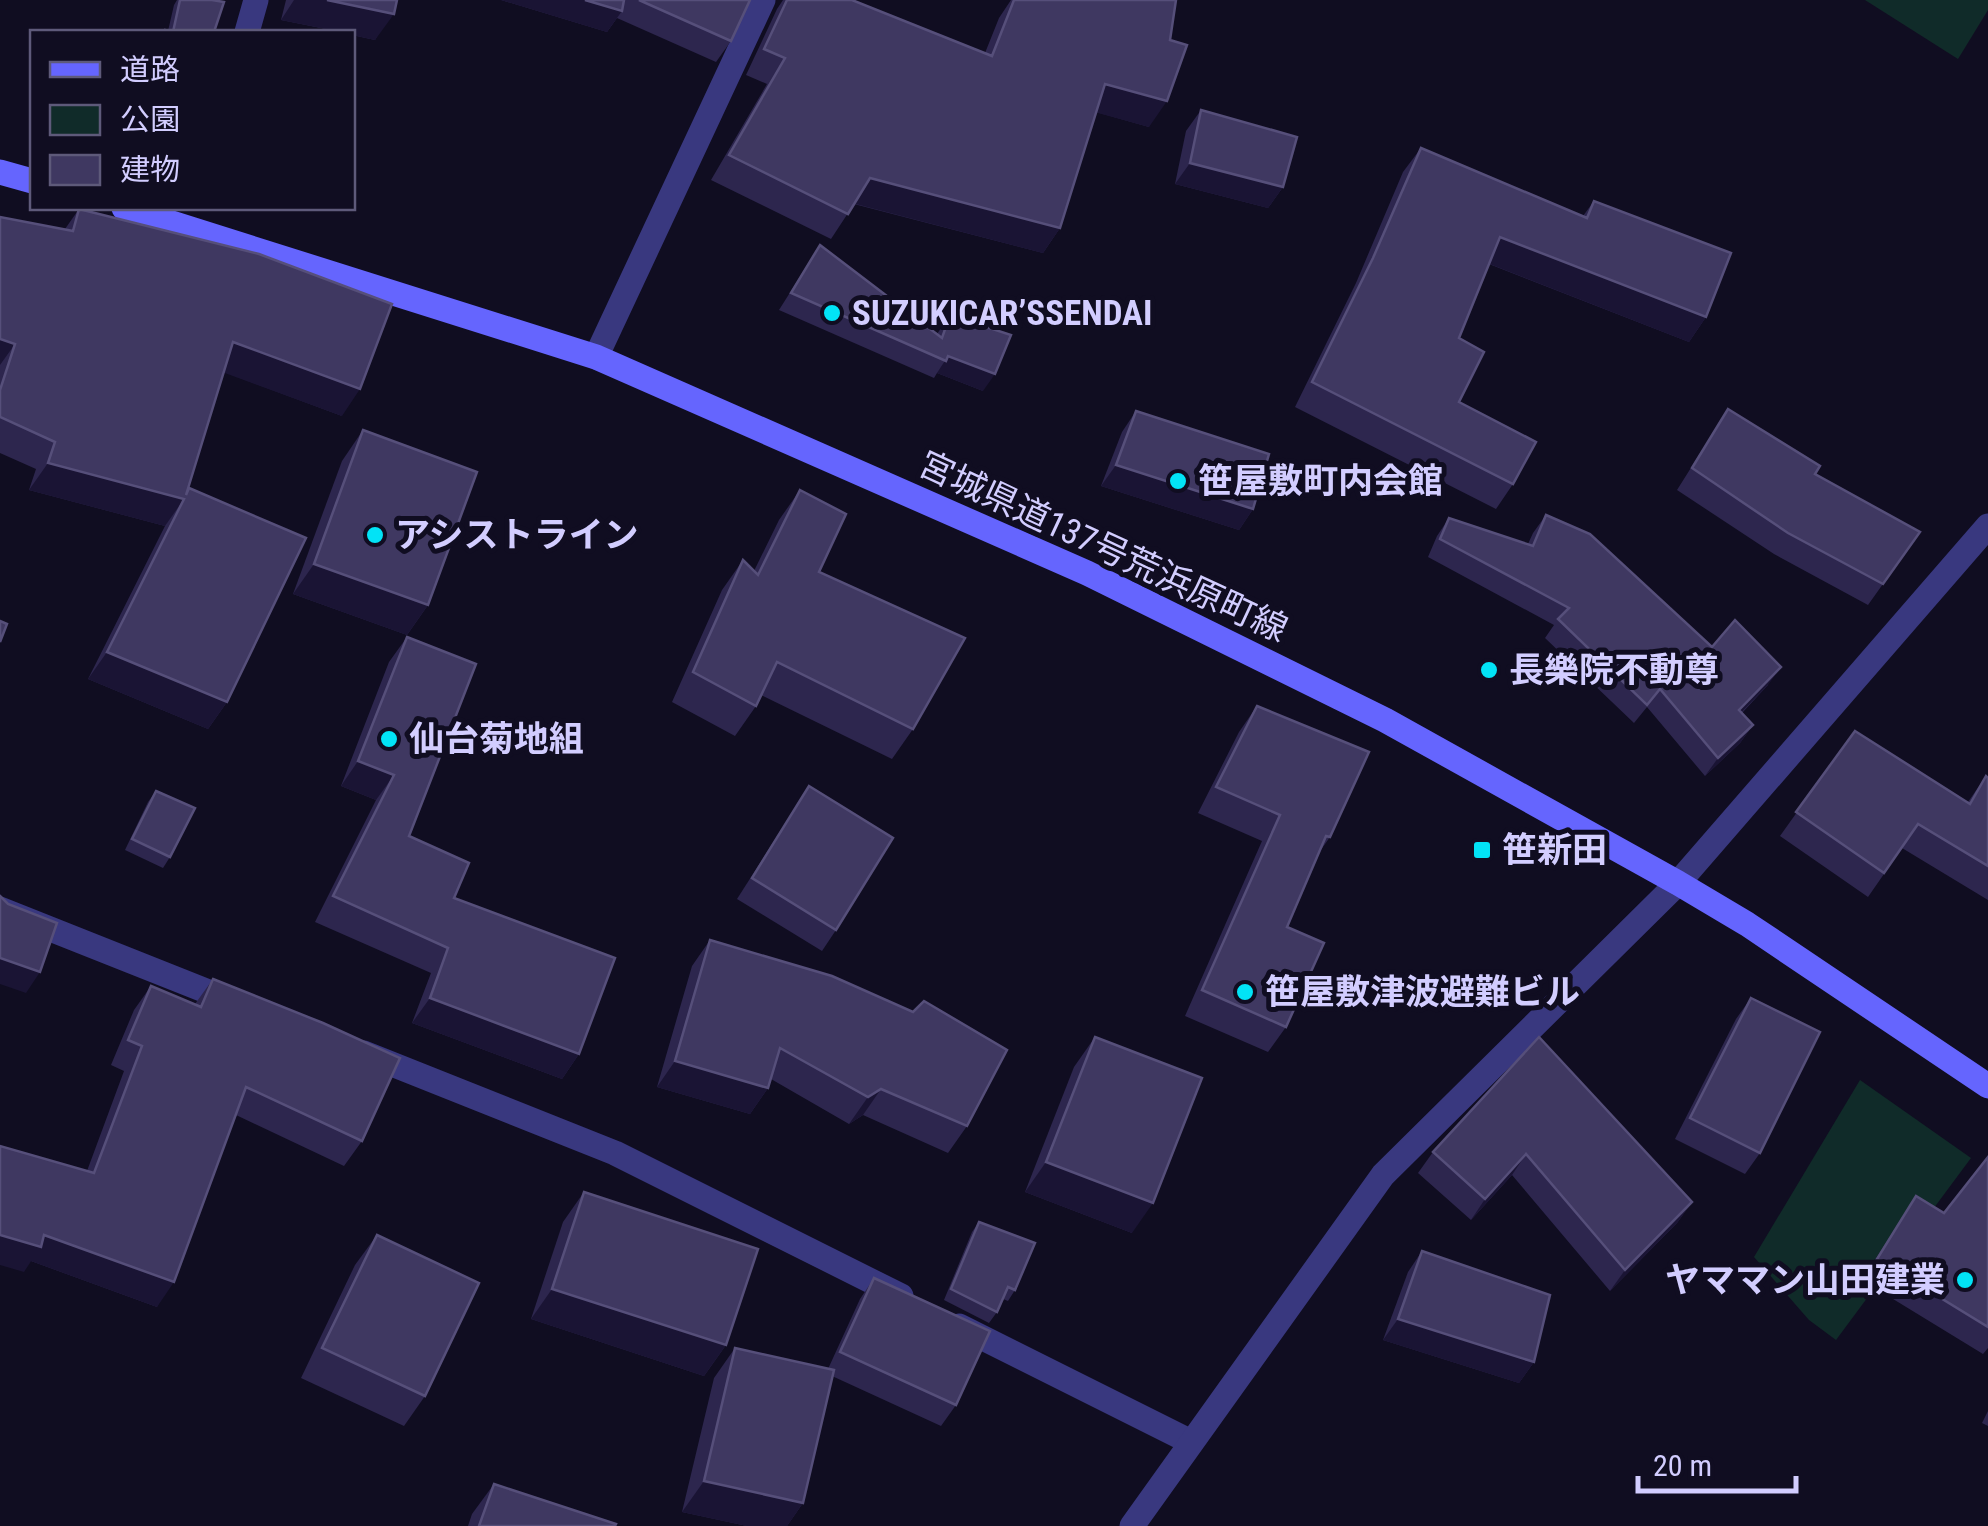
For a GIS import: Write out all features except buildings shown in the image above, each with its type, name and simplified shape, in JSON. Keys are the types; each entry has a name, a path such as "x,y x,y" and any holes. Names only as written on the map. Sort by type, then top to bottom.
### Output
{"main road":[{"path":"0,172 30,180"},
{"name":"宮城県道137号荒浜原町線","path":"130,210 596,357 1104,582 1386,720 1678,883 1747,924 1988,1086"}],"street":[{"path":"247,30 256,0"},
{"path":"596,357 764,0"},
{"path":"1132,1526 1383,1175 1678,883 1988,526"},
{"path":"0,909 253,1009"},
{"path":"344,1045 615,1152 1192,1442"}],"green space":[{"path":"1865,0 1988,0 1988,10 1958,59"},
{"path":"1860,1080 1971,1158 1836,1340 1809,1320 1754,1257"}],"place":[{"name":"SUZUKICAR’SSENDAI","path":"832,313"},
{"name":"笹屋敷町内会館","path":"1178,481"},
{"name":"アシストライン","path":"375,535"},
{"name":"長樂院不動尊","path":"1489,670"},
{"name":"仙台菊地組","path":"389,739"},
{"name":"笹新田","path":"1482,850"},
{"name":"笹屋敷津波避難ビル","path":"1245,992"},
{"name":"ヤママン山田建業","path":"1965,1280"}]}
